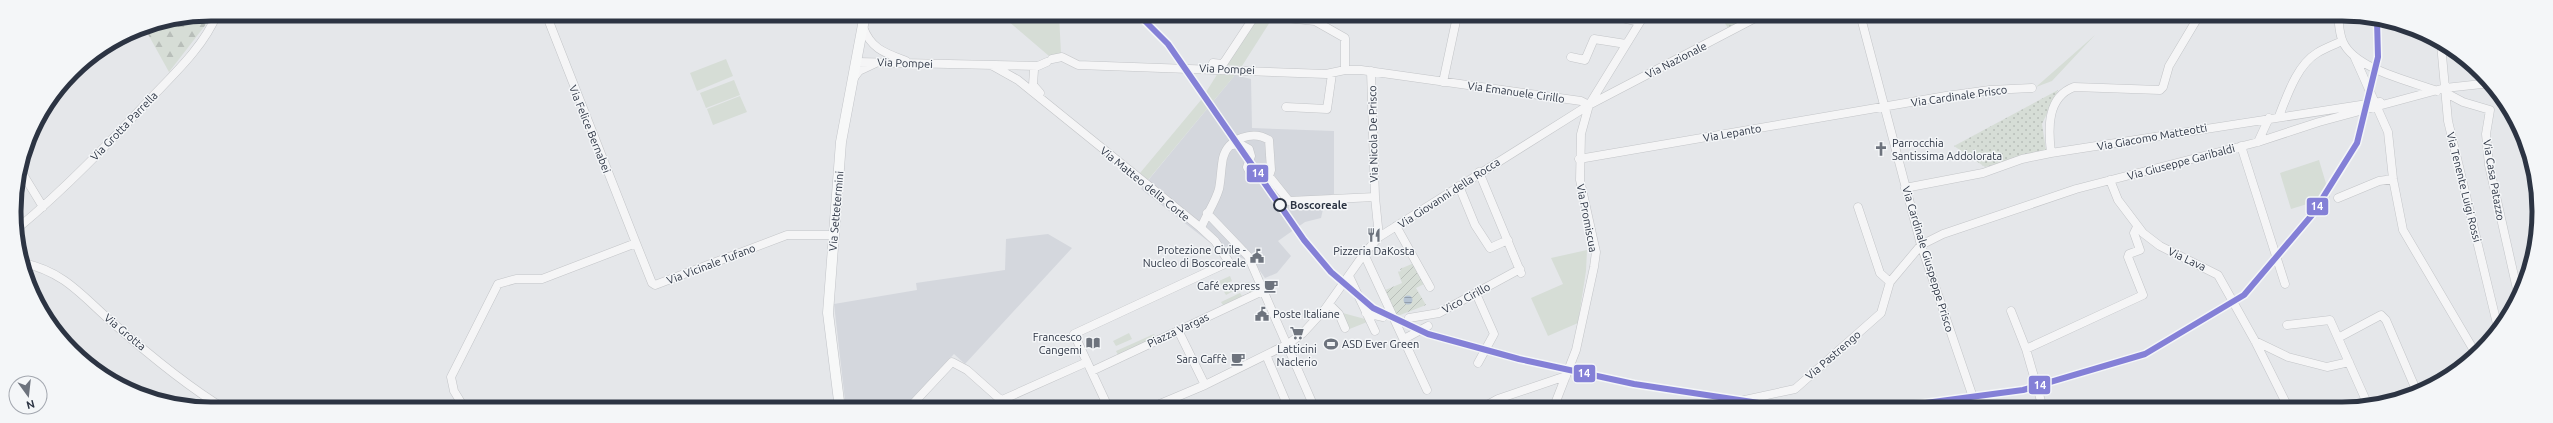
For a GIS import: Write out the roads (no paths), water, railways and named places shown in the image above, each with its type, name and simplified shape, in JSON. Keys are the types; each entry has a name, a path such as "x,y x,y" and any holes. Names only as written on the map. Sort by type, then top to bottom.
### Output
{"main road":[{"name":"Via Settetermini","path":"839,402 828,313 841,142 864,21"}],"street":[{"name":"Via Grotta Parrella","path":"21,225 43,207 108,144 184,62 212,21"},
{"name":"Via Felice Bernabei","path":"549,21 636,243"},
{"path":"1139,65 1143,61 1154,60 1223,64 1251,21"},
{"path":"1315,21 1345,38 1345,70"},
{"path":"1443,82 1456,21"},
{"path":"1636,21 1640,22"},
{"name":"Via Nazionale","path":"1589,105 1749,21"},
{"name":"Via Cardinale Giuspeppe Prisco","path":"1862,21 1922,245 1975,402"},
{"path":"2051,153 2049,119 2057,102 2065,91 2074,87 2160,90 2163,87 2169,66 2196,21"},
{"path":"2339,21 2342,41 2355,58 2377,105 2389,137 2393,179 2403,230 2473,349"},
{"name":"Via Promiscua","path":"1556,402 1576,350 1596,252 1583,200 1579,158 1581,134 1589,105 1640,22"},
{"path":"863,28 868,40 876,48 912,64"},
{"path":"1571,57 1585,60 1594,39 1626,44"},
{"path":"2279,116 2289,91 2308,60 2317,53 2342,41"},
{"name":"Via Tenente Luigi Rossi","path":"2441,49 2442,91 2448,121 2497,322"},
{"name":"Via Pompei","path":"857,62 1021,66 1036,68 1050,60 1062,57 1078,65 1139,65 1332,74 1345,70 1361,70"},
{"path":"2355,58 2366,65 2442,91 2483,84"},
{"path":"853,79 859,72 878,62"},
{"name":"Via Matteo della Corte","path":"993,66 1016,79 1197,226 1215,241 1229,262 1074,334 1087,362"},
{"path":"1016,79 1021,66"},
{"path":"1016,79 1036,68"},
{"name":"Via Matteo della Corte","path":"1036,68 1032,80 1035,89 1048,101 1057,113"},
{"name":"Via Emanuele Cirillo","path":"1361,70 1581,101 1589,105"},
{"name":"Via Nicola De Prisco","path":"1371,71 1375,197 1379,237"},
{"path":"1286,107 1327,109 1332,74"},
{"name":"Via Cardinale Prisco","path":"1886,107 1990,90 2032,88"},
{"name":"Via Giacomo Matteotti","path":"1906,188 1983,173 2022,159 2051,153 2279,116 2377,105 2442,91"},
{"name":"Via Casa Patazzo","path":"2442,91 2464,102 2490,110 2486,134 2489,165 2516,286"},
{"name":"Via Giovanni della Rocca","path":"1164,402 1288,344 1303,333 1329,304 1364,254 1379,237 1479,172 1589,105"},
{"name":"Via Giuseppe Garibaldi","path":"1922,245 1943,234 2076,189 2258,142 2377,105"},
{"name":"Via Lepanto","path":"1579,158 1886,107"},
{"path":"2258,142 2270,118"},
{"path":"1197,226 1207,213 1219,189 1223,157 1231,146 1244,135 1261,135 1269,140 1271,170 1269,176 1252,176 1247,167 1251,156 1249,149 1240,144 1231,146"},
{"path":"2241,146 2285,284"},
{"path":"1479,172 1521,272"},
{"name":"Via Nicola De Prisco","path":"1269,176 1289,201 1375,197"},
{"path":"25,177 43,207"},
{"path":"2338,198 2379,181 2393,179"},
{"name":"Via Lava","path":"2110,180 2118,200 2138,227 2160,246 2218,275 2255,341 2286,402"},
{"path":"1459,186 1475,225 1490,248 1508,240"},
{"path":"1858,207 1880,273 1890,282"},
{"path":"1207,213 1248,256 1265,290 1312,402"},
{"path":"1396,226 1430,288"},
{"path":"2026,349 2142,295 2128,257 2130,254 2140,250 2134,233 2138,227"},
{"name":"Via Vicinale Tufano","path":"636,243 656,285 787,235 834,235"},
{"path":"461,402 454,391 451,377 498,284 516,279 542,280 636,243"},
{"name":"Via Pastrengo","path":"1735,402 1795,389 1881,313 1890,282 1922,245"},
{"path":"1364,254 1427,390"},
{"name":"Via Grotta","path":"28,264 41,267 69,282 112,323 214,402"},
{"name":"Vico Cirillo","path":"1409,318 1439,313 1521,272 1530,270"},
{"name":"Vico Cirillo","path":"1457,308 1478,298 1521,272"},
{"path":"1349,276 1375,331"},
{"name":"Piazza Vargas","path":"1092,371 1265,290"},
{"name":"Vico Cirillo","path":"1478,298 1494,334 1478,363"},
{"path":"1329,304 1339,314 1345,328"},
{"path":"2011,310 2026,349 2040,402"},
{"path":"1366,313 1383,317"},
{"path":"2338,338 2381,315 2386,320 2415,387"},
{"path":"2287,325 2330,320 2366,400"},
{"path":"1404,339 1428,326"},
{"path":"1178,330 1205,384"},
{"path":"2255,341 2288,357 2327,367 2349,362"},
{"path":"1266,355 1286,402"},
{"path":"915,402 952,362 967,370 1002,400 1087,362 1106,402"},
{"path":"1493,402 1566,376"},
{"path":"1763,396 1764,402"}],"water":[{"path":"1406,296 1410,296 1412,300 1410,304 1406,304 1404,302 1404,298"}],"place":[{"name":"Parrocchia Santissima Addolorata","path":"1881,149"},
{"name":"Boscoreale","path":"1280,205"},
{"name":"Pizzeria DaKosta","path":"1374,235"},
{"name":"Protezione Civile - Nucleo di Boscoreale","path":"1257,256"},
{"name":"Café express","path":"1271,286"},
{"name":"Poste Italiane","path":"1262,314"},
{"name":"Latticini Naclerio","path":"1297,333"},
{"name":"Francesco Cangemi","path":"1093,343"},
{"name":"ASD Ever Green","path":"1331,344"},
{"name":"Sara Caffè","path":"1238,359"}]}
